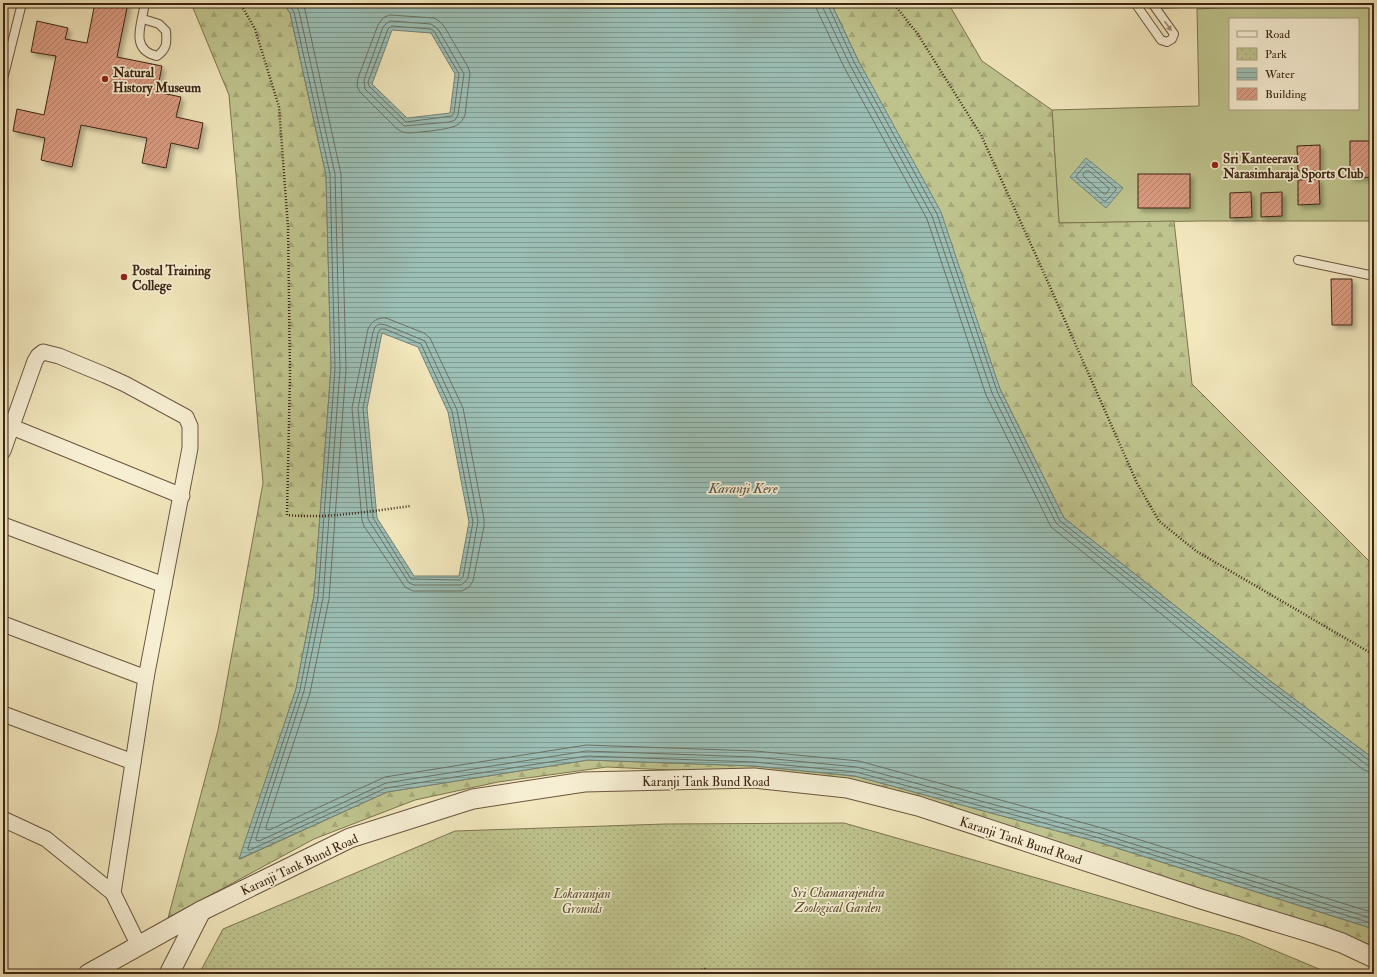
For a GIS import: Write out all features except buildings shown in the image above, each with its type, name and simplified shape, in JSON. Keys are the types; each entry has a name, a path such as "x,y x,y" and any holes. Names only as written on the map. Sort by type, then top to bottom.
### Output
{"street":[{"path":"3,451 35,361 43,352 59,356 125,384 179,413 188,420 191,432 190,448 146,678 114,893"},
{"path":"12,427 182,496"},
{"path":"3,525 164,585"},
{"path":"3,624 146,678"},
{"path":"3,714 134,762"},
{"name":"Karanji Tank Bund Road","path":"88,974 201,911 350,838 473,799 584,782 754,778 847,788 918,806 1201,899 1319,935 1342,943 1374,958"},
{"path":"3,819 46,839 114,893 139,946"},
{"path":"169,974 201,911"}],"lane":[{"path":"3,79 22,3"},
{"path":"143,19 159,24 166,32 167,43 163,51 157,56 150,54 142,48 139,39 145,3"},
{"path":"1135,3 1161,40 1167,42 1172,39 1174,34 1152,4"},
{"path":"1152,4 1181,3"},
{"path":"1298,260 1374,276"}],"path":[{"path":"240,3 255,29 279,107 288,226 290,374 287,516 304,517 411,506"},
{"path":"893,3 918,33 981,135 1137,483 1159,521 1196,552 1374,654"},
{"path":"692,974 692,972 705,969 716,974"}],"green space":[{"path":"191,3 283,3 290,13 326,175 331,368 314,596 296,689 240,859 387,792 588,760 754,766 855,776 1098,842 1374,929 1374,946 858,782 754,774 607,767 498,782 415,800 314,839 168,918 218,730 263,483 229,95"},
{"path":"831,3 948,3 982,61 1052,110 1059,223 1174,221 1192,384 1374,566 1374,759 1269,680 1064,518 1000,389 858,60"},
{"name":"Sri Kanteerava Narasimharaja Sports Club","path":"1322,3 1374,3 1374,221 1059,223 1052,110 1199,106 1197,9"},
{"path":"844,823 1240,936 1331,974 199,974 223,929 455,831 665,824"}],"water":[{"name":"Karanji Kere","path":"283,3 831,3 858,60 941,212 1000,389 1064,518 1269,680 1374,759 1374,929 1098,842 855,776 754,766 588,760 387,792 239,859 296,689 314,596 331,368 326,175 290,13","holes":["392,30 431,33 455,74 450,113 407,118 372,84","382,333 418,347 448,412 469,522 459,576 414,576 377,518 367,408"]},
{"path":"1086,158 1123,188 1106,208 1070,177"}],"place":[{"name":"Natural History Museum","path":"105,79"},
{"name":"Sri Kanteerava Narasimharaja Sports Club","path":"1215,165"},
{"name":"Postal Training College","path":"124,277"}],"park label":[{"name":"Lokaranjan Grounds","path":"582,900"},
{"name":"Sri Chamarajendra Zoological Garden","path":"838,900"}]}
